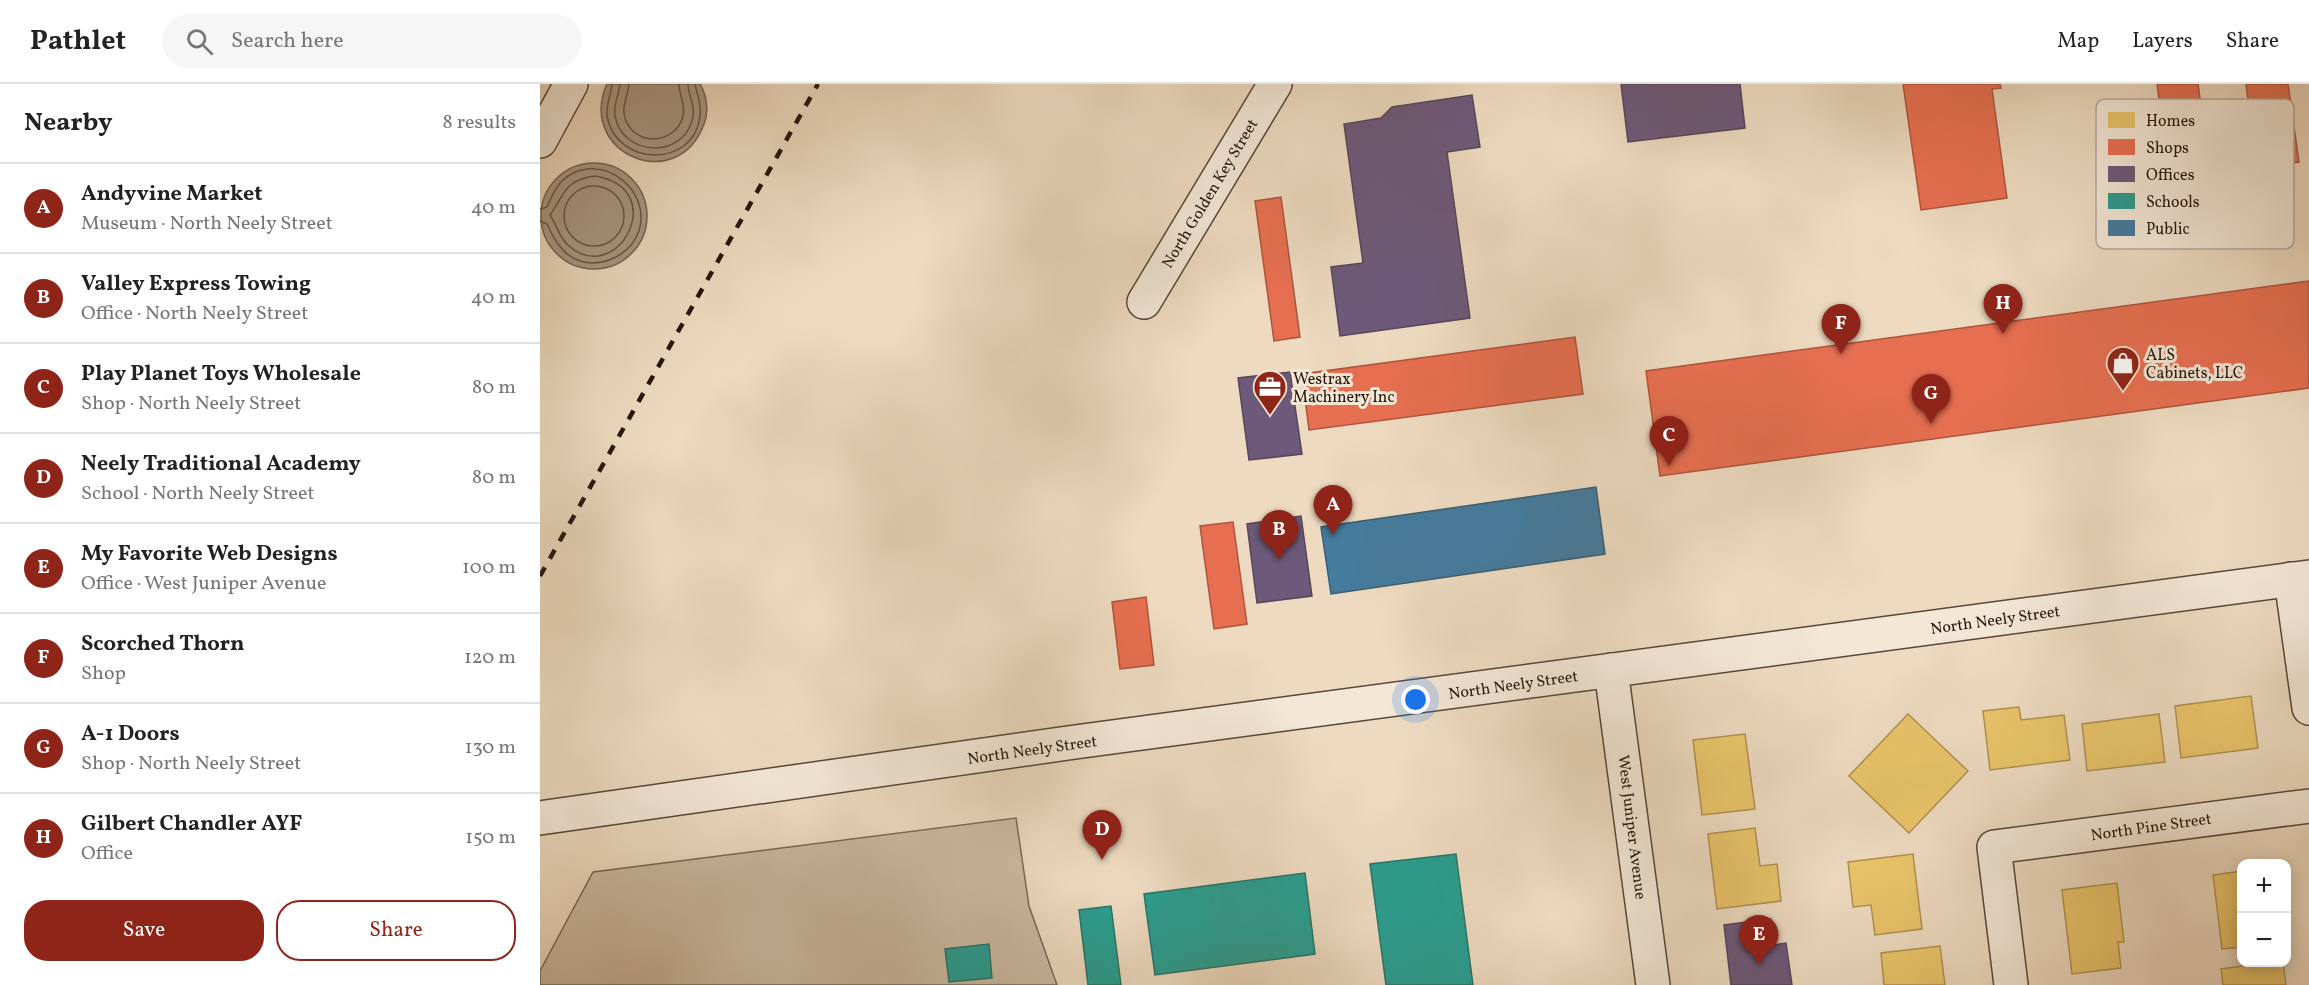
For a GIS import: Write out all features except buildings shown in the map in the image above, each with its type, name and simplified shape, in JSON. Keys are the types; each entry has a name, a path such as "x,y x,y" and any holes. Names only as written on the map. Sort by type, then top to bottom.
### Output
{"street":[{"path":"540,141 571,84"},
{"name":"North Golden Key Street","path":"1144,302 1275,84"},
{"path":"2300,578 2309,708"},
{"name":"North Neely Street","path":"540,818 1611,670 2300,578"},
{"name":"West Juniper Avenue","path":"1611,670 1653,985"},
{"name":"North Pine Street","path":"2011,985 1994,847 2309,806"}],"shaded area":[{"path":"1016,818 1029,906 1057,985 540,985 540,971 593,872"}],"water":[{"path":"607,84 700,84 707,104 704,124 691,146 674,158 654,161 634,157 617,146 605,130 601,109"},
{"path":"594,163 614,167 631,179 643,196 647,216 643,236 631,253 614,265 594,269 574,265 557,253 545,236 541,216 545,196 557,179 574,167"}],"railway":[{"path":"540,576 818,84"}],"place":[{"name":"Gilbert Chandler AYF","path":"2003,334"},
{"name":"Scorched Thorn","path":"1841,354"},
{"name":"ALS Cabinets, LLC","path":"2123,392"},
{"name":"Westrax Machinery Inc","path":"1270,416"},
{"name":"A-1 Doors","path":"1931,424"},
{"name":"Play Planet Toys Wholesale","path":"1669,466"},
{"name":"Andyvine Market","path":"1333,535"},
{"name":"Valley Express Towing","path":"1279,560"},
{"name":"Neely Traditional Academy","path":"1102,860"},
{"name":"My Favorite Web Designs","path":"1759,965"}]}
